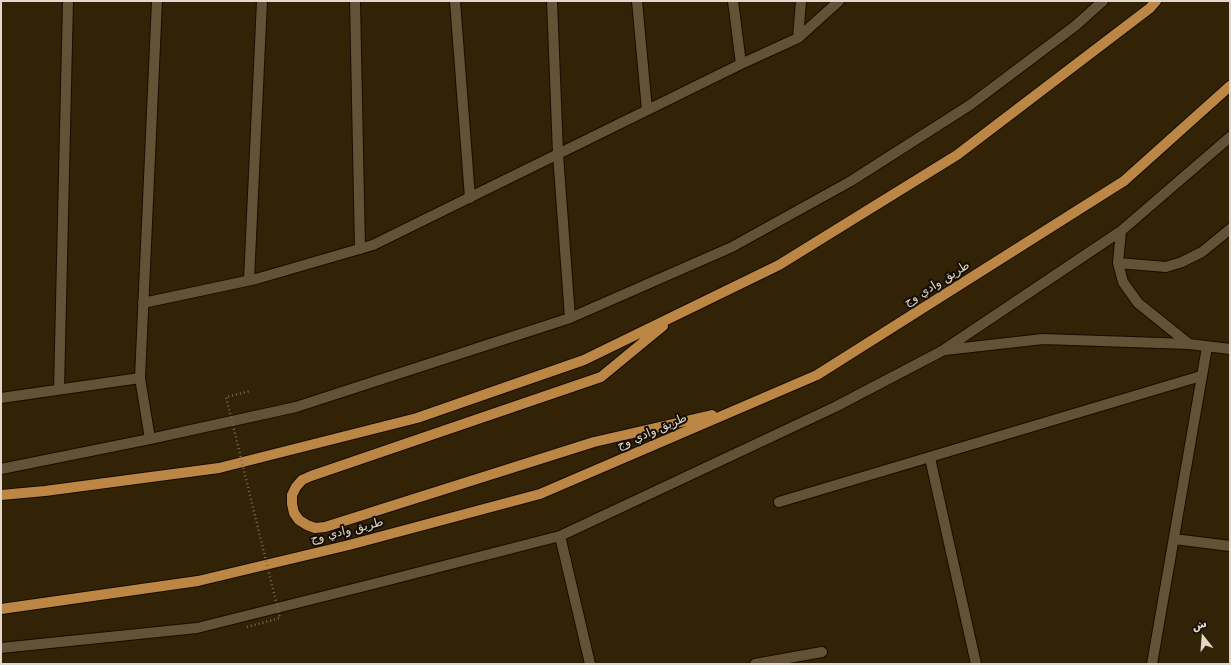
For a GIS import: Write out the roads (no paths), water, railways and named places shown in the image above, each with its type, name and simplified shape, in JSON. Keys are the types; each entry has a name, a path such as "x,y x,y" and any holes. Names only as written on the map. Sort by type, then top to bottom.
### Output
{"main road":[{"path":"1,495 45,491 219,468 417,418 584,360 779,265 956,155 1144,12 1156,1"},
{"name":"طريق وادي وج","path":"1,609 198,582 540,494 817,375 1124,181 1230,86"},
{"path":"675,316 601,377 302,480 292,495 294,513 299,520 307,525 316,528 325,527 594,442 737,409"}],"street":[{"path":"60,389 68,1"},
{"path":"150,439 140,378 157,1"},
{"path":"249,280 262,1"},
{"path":"355,1 360,249"},
{"path":"455,1 470,198"},
{"path":"552,1 558,154 570,318"},
{"path":"636,1 647,110"},
{"path":"733,1 741,64"},
{"path":"798,38 801,1"},
{"path":"143,303 249,280 373,245 741,64 798,38 839,1"},
{"path":"1,469 150,439 296,407 570,318 732,247 850,180 970,105 1075,26 1103,1"},
{"path":"1,648 196,628 560,536 835,407 942,351 1121,231 1230,137"},
{"path":"1118,263 1166,267 1182,262 1202,252 1230,229"},
{"path":"1121,231 1118,263 1123,282 1138,303 1189,344"},
{"path":"942,351 1043,338 1189,344 1230,349"},
{"path":"1152,664 1206,347"},
{"path":"779,502 1201,376"},
{"path":"1,398 140,378"},
{"path":"930,458 976,664"},
{"path":"560,536 590,664"},
{"path":"1174,539 1230,546"},
{"path":"755,664 777,662 822,652"}]}
